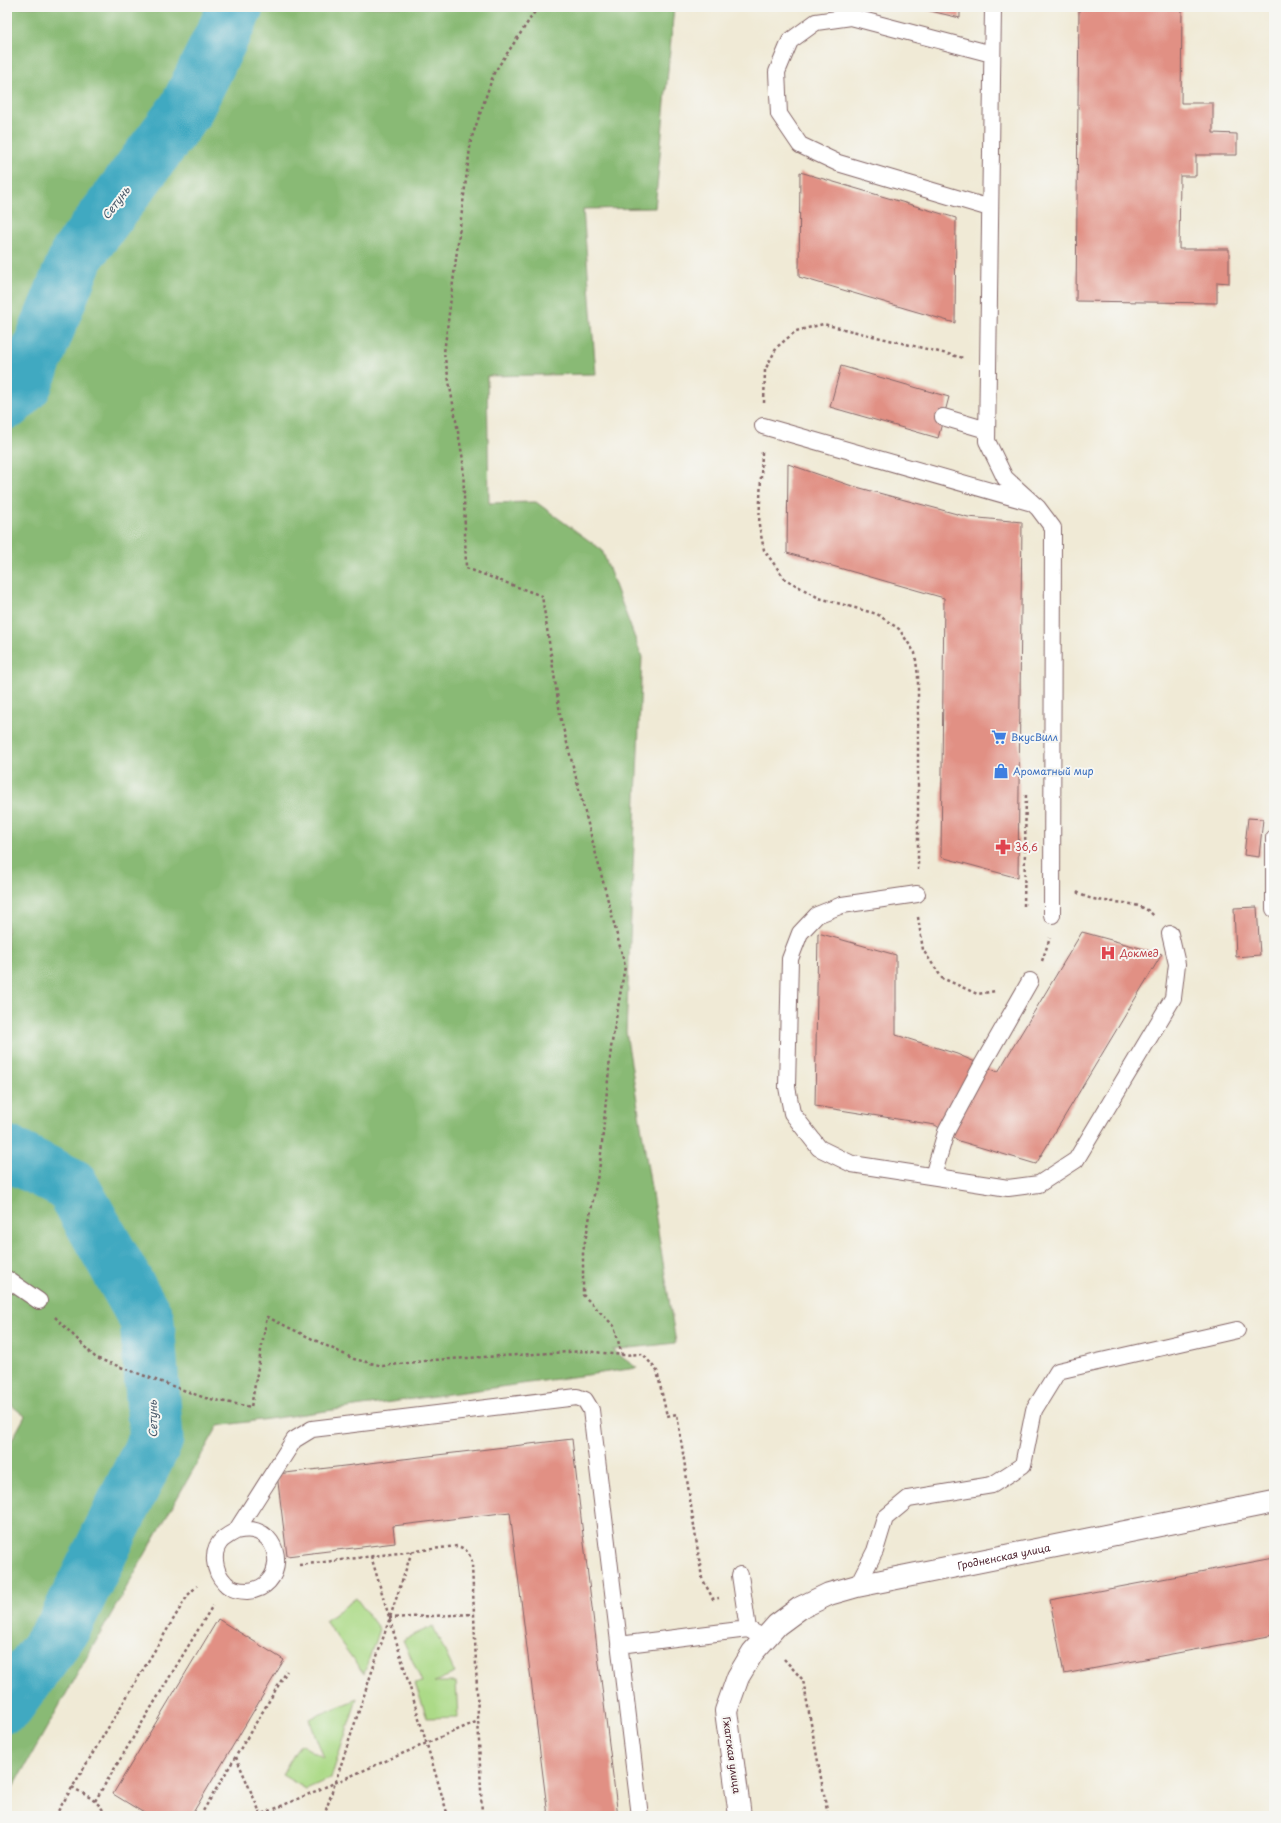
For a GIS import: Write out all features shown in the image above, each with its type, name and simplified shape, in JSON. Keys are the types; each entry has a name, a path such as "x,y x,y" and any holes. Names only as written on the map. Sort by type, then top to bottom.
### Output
{"street":[{"name":"Гродненская улица","path":"755,1640 800,1608 829,1594 857,1586 1274,1502"},
{"name":"Гжатская улица","path":"740,1816 726,1711 738,1677 755,1640"}],"lane":[{"path":"992,7 987,441 1005,478 1033,503 1053,528 1052,915"},
{"path":"990,208 838,163 800,145 779,114 777,72 790,41 816,22 852,17 992,54"},
{"path":"943,417 987,430"},
{"path":"763,426 1033,503"},
{"path":"1274,838 1274,909"},
{"path":"917,894 842,905 817,915 800,933 790,959 787,1086 792,1113 818,1148 852,1164 1008,1188 1039,1184 1076,1160 1173,998 1177,964 1170,934"},
{"path":"933,1176 946,1132 1030,981"},
{"path":"7,1280 39,1301"},
{"path":"857,1586 874,1551 885,1518 908,1499 992,1485 1023,1465 1034,1410 1058,1371 1236,1330"},
{"path":"236,1531 253,1530 267,1538 276,1552 276,1568 268,1582 255,1591 239,1591 225,1584 216,1571 215,1554 222,1540 236,1531 294,1440 312,1429 581,1398 588,1403 590,1410 640,1816"},
{"path":"619,1645 755,1640 740,1575"}],"path":[{"path":"7,18 10,7"},
{"path":"538,7 494,73 471,140 444,353 463,460 466,568 542,596 561,720 625,966 612,1048 600,1164 583,1252 583,1295 614,1326 622,1355"},
{"path":"988,364 823,324 796,331 778,347 765,370 759,525 764,550 785,579 819,598 877,614 899,628 915,653 918,676 917,912 922,950 942,978 977,994 1014,989 1030,981 1044,958 1050,941 1052,915"},
{"path":"1052,871 1078,894 1101,901 1130,904 1151,912 1170,934"},
{"path":"39,1301 96,1358 205,1398 251,1407 267,1318 354,1360 383,1366 433,1360 585,1351 622,1355 643,1354 657,1371 667,1416 677,1414 702,1578"},
{"path":"310,1564 457,1546 465,1548 470,1554 472,1564 482,1816"},
{"path":"324,1816 412,1551"},
{"path":"371,1556 448,1816"},
{"path":"55,1816 188,1595 216,1571"},
{"path":"95,1801 225,1584"},
{"path":"389,1618 474,1614"},
{"path":"755,1640 803,1680 828,1816"},
{"path":"200,1816 286,1671"},
{"path":"235,1757 260,1816 478,1721"},
{"path":"72,1787 95,1801 102,1808 106,1816"}],"green space":[{"path":"7,7 674,7 655,208 583,209 596,374 487,376 489,503 536,502 602,550 642,657 626,1032 676,1343 612,1350 637,1368 218,1426 7,1798 7,1449 25,1416 7,1402"},
{"path":"356,1598 379,1629 364,1674 325,1621"},
{"path":"433,1626 455,1673 434,1682 456,1682 458,1717 427,1718 415,1683 422,1682 403,1640"},
{"path":"357,1699 331,1778 306,1789 282,1775 300,1744 324,1758 309,1719"}],"building":[{"path":"960,7 960,18 918,8"},
{"path":"1079,7 1182,7 1181,103 1213,103 1213,133 1237,134 1237,155 1196,155 1196,176 1180,176 1179,249 1229,249 1229,283 1217,282 1217,303 1076,301"},
{"path":"800,172 956,218 955,323 799,277"},
{"path":"841,366 949,397 938,438 830,407"},
{"path":"788,464 849,485 968,517 1022,522 1018,878 941,857 944,598 787,553"},
{"path":"1248,818 1263,819 1259,857 1244,855"},
{"path":"1257,907 1260,955 1236,957 1234,908"},
{"path":"1082,932 1162,954 1036,1164 959,1141 935,1125 815,1106 818,933 896,955 896,1035 957,1054 998,1072"},
{"path":"572,1439 618,1816 548,1816 510,1512 393,1526 395,1543 287,1556 277,1474"},
{"path":"1274,1558 1274,1635 1064,1674 1050,1600"},
{"path":"218,1619 284,1660 191,1816 149,1816 113,1794"}],"waterway":[{"name":"Сетунь","path":"7,402 25,384 77,255 186,109 236,7"},
{"name":"Сетунь","path":"7,1153 71,1185 147,1320 156,1439 63,1628 7,1705"}],"place":[{"name":"ВкусВилл","path":"999,737"},
{"name":"Ароматный мир","path":"1001,771"},
{"name":"36,6","path":"1003,847"},
{"name":"Докмед","path":"1108,953"}]}
